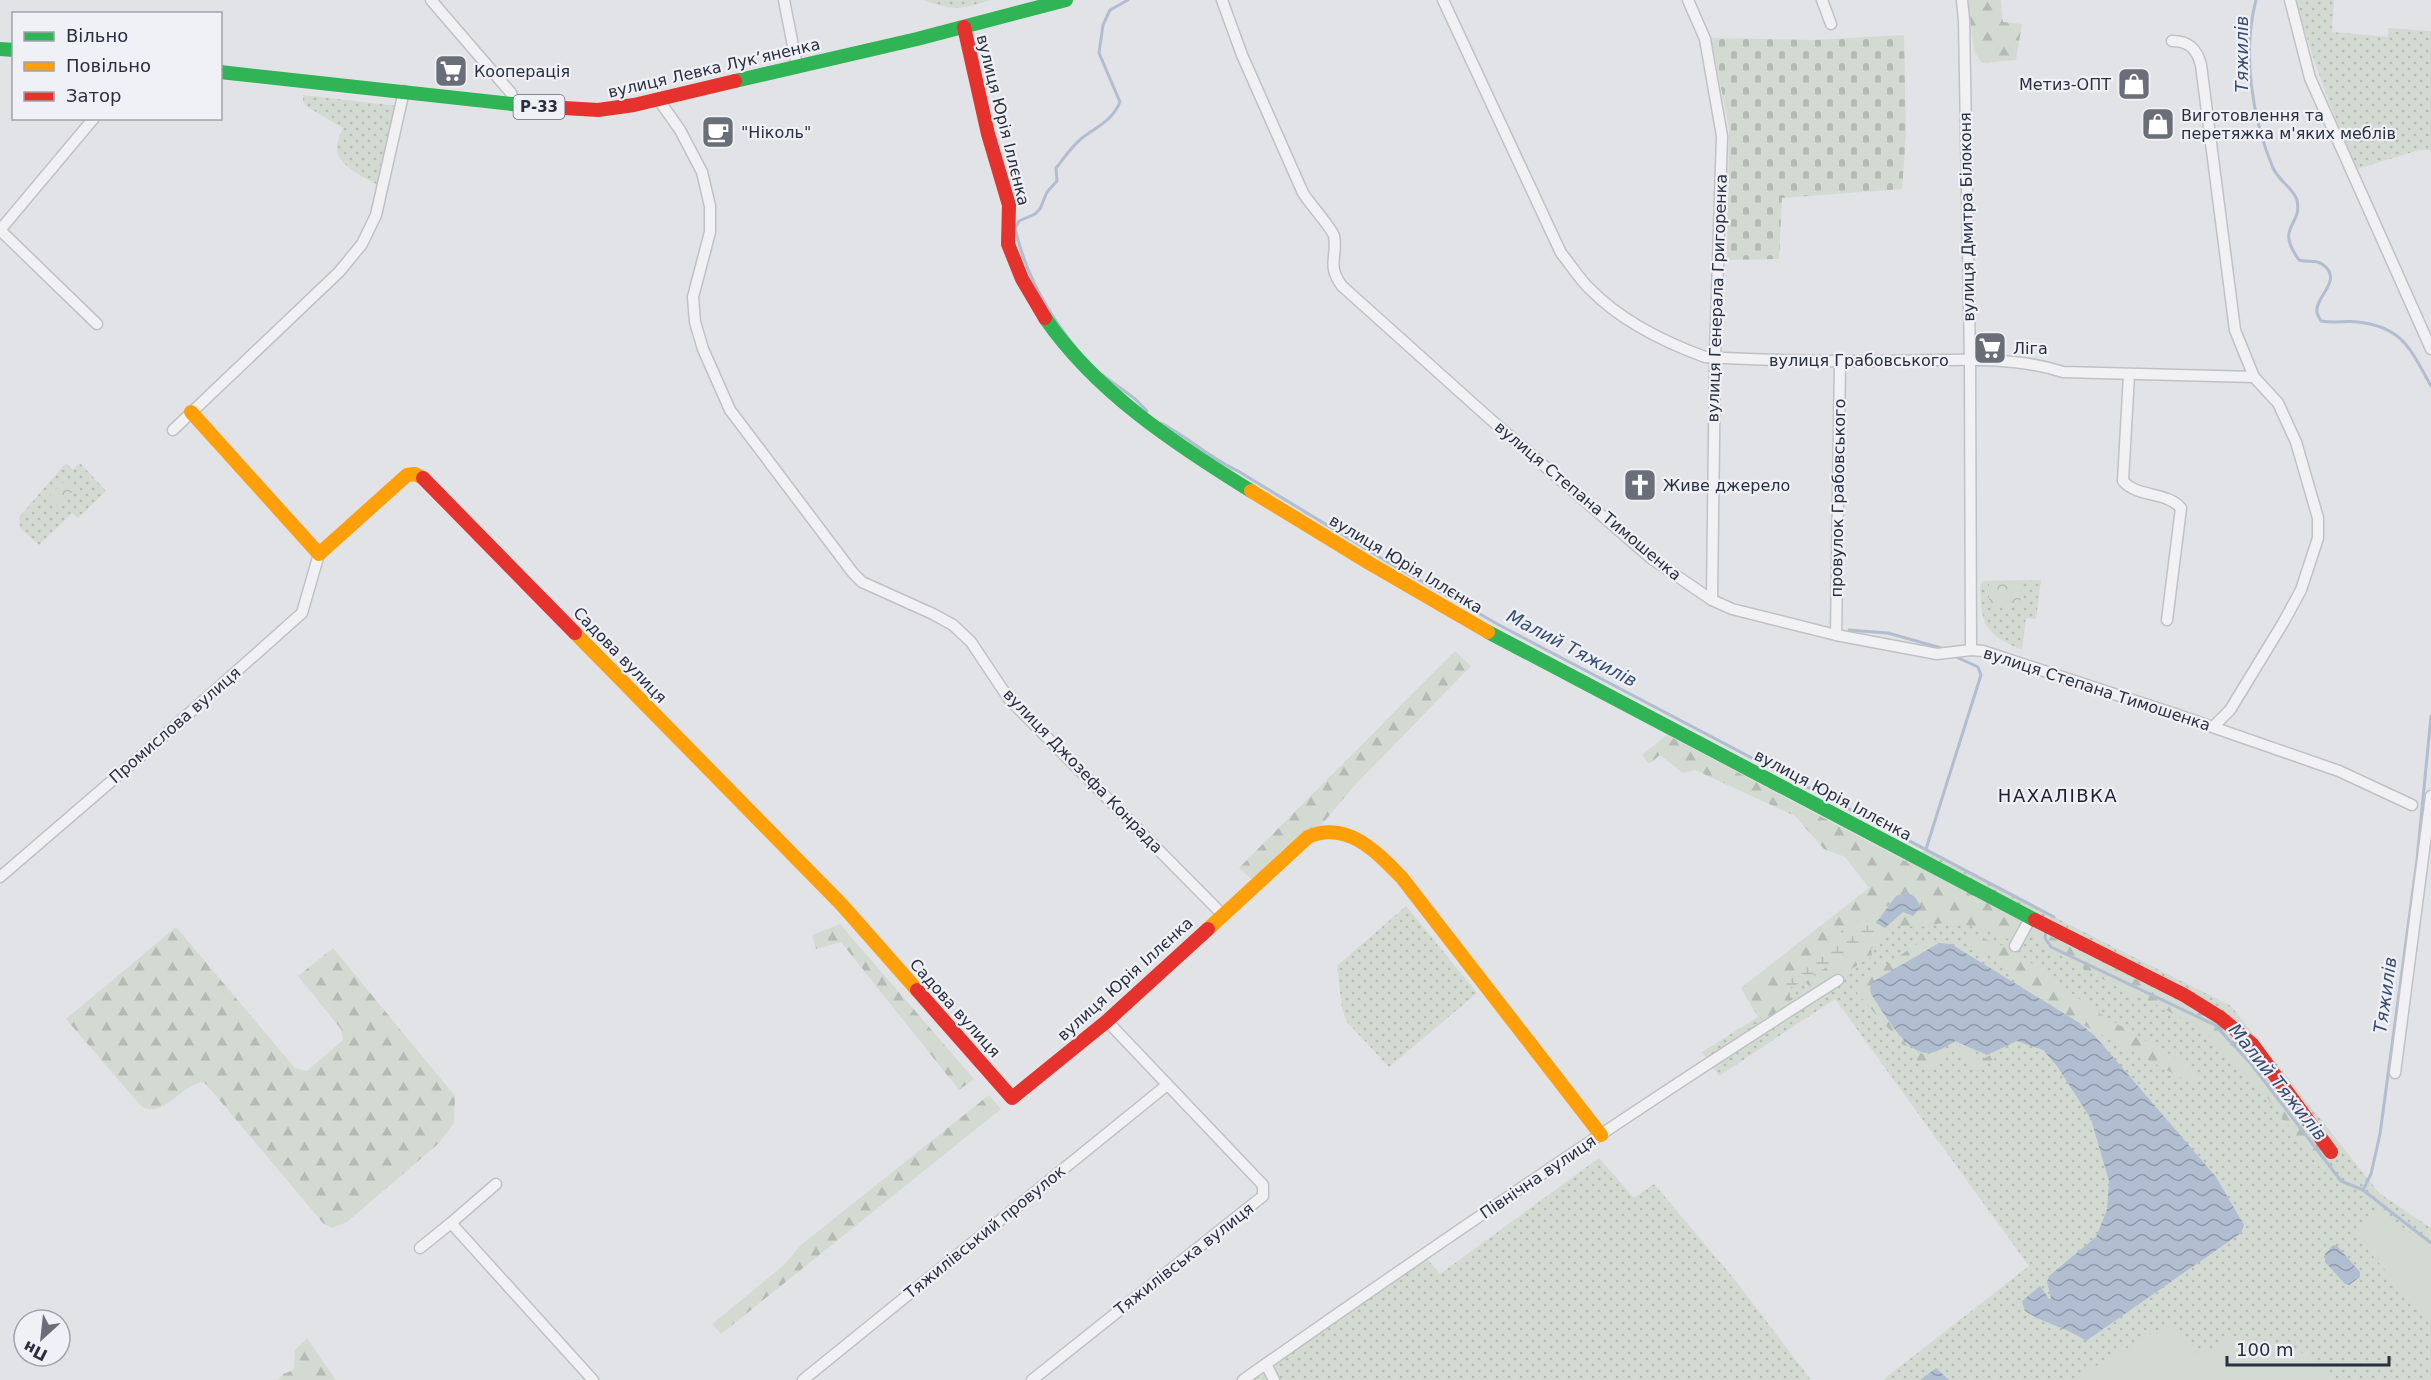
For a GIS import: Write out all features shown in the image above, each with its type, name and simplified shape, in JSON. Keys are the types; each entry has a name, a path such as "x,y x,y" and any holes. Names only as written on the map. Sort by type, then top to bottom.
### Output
{"street":[{"path":"431,0 510,93 515,105"},
{"path":"784,0 797,66"},
{"name":"вулиця Левка Лукʼяненка","path":"222,72 515,105 598,110 658,99 964,27 1066,0"},
{"name":"вулиця Степана Тимошенка","path":"1222,0 1242,56 1303,193 1312,209 1332,232 1332,267 1342,285 1489,418 1652,559 1712,600 1732,609 1836,635 1937,654 1983,651 2339,771 2412,805"},
{"name":"вулиця Грабовського","path":"1443,0 1561,253 1589,289 1632,323 1691,352 1705,357 1840,361 1970,360 2038,364 2063,372 2254,376"},
{"name":"вулиця Генерала Григоренка","path":"1688,0 1705,39 1722,136 1714,357 1712,600"},
{"path":"1822,0 1832,24"},
{"name":"вулиця Дмитра Білоконя","path":"1962,0 1970,360 1971,650"},
{"path":"2290,0 2310,78 2431,349"},
{"name":"вулиця Юрія Іллєнка","path":"964,27 988,134 1009,205 1008,244 1036,306 1062,343 1088,372 1157,428 1209,465 1369,563 1499,638 2184,995 2230,1024 2252,1044 2331,1152"},
{"path":"2172,41 2182,41 2190,45 2198,53 2201,65 2235,330 2254,376 2278,404 2296,442 2318,518 2318,538 2301,590 2230,710 2213,727"},
{"path":"173,430 339,272 362,244 376,215 404,91"},
{"name":"вулиця Джозефа Конрада","path":"658,99 680,130 705,181 710,206 710,232 693,297 695,322 703,349 730,410 853,573 862,582 953,626 972,642 1009,699 1222,915"},
{"path":"92,120 0,230 98,324"},
{"name":"провулок Грабовського","path":"1836,635 1840,361"},
{"path":"2129,375 2123,481 2129,488 2175,501 2181,508 2167,620"},
{"path":"191,412 319,554"},
{"name":"Садова вулиця","path":"319,554 407,475 415,474 422,477 842,905 1012,1098"},
{"name":"Промислова вулиця","path":"0,877 302,613 319,554"},
{"path":"2395,1073 2430,802"},
{"name":"вулиця Юрія Іллєнка","path":"1012,1098 1107,1021 1317,830 1334,830 1350,837 1385,861 1402,878 1601,1135"},
{"path":"2015,946 2031,917"},
{"name":"Північна вулиця","path":"1243,1380 1422,1254 1708,1062 1838,980"},
{"name":"Тяжилівська вулиця","path":"1032,1380 1263,1196 1263,1185 1107,1021"},
{"name":"Тяжилівський провулок","path":"803,1380 1167,1085"},
{"path":"420,1248 496,1184"},
{"path":"451,1223 593,1380"},
{"path":"1266,1364 1274,1380"}],"green space":[{"path":"923,0 991,0 957,8"},
{"path":"1968,0 2001,0 2003,22 2022,24 2016,60 1982,63 1974,51"},
{"path":"2296,0 2334,0 2332,32 2388,37 2388,28 2431,31 2431,150 2419,150 2357,169 2323,86"},
{"path":"1904,35 1906,134 1902,189 1782,198 1779,259 1727,260 1729,128 1711,38 1814,40"},
{"path":"303,95 398,106 380,186 341,160 337,147 343,128 306,106"},
{"path":"66,463 73,470 80,463 106,491 78,518 72,513 39,545 20,528 19,517"},
{"path":"65,480 75,489 58,507 48,497"},
{"path":"2041,580 2036,619 2026,618 2022,650 1999,638 1987,626 1983,618 1980,584 1983,581"},
{"path":"2020,583 2021,606 1989,607 1989,584"},
{"path":"1455,651 1471,666 1355,785 1317,830 1256,883 1239,868"},
{"path":"1667,735 1905,861 1920,873 1931,870 2020,916 2022,926 2013,941 1997,934 1954,923 1894,927 1886,933 1879,945 1871,949 1872,956 1815,992 1810,989 1806,982 1859,943 1885,928 1903,912 1915,897 1907,893 1896,896 1889,905 1844,929 1781,992 1789,989 1791,1003 1765,1020 1758,1016 1741,988 1869,888 1845,857 1824,849 1795,816 1695,770 1683,773 1660,755 1649,764 1642,755"},
{"path":"1926,849 2054,917 2231,1006 2379,1193 2431,1228 2431,1380 1884,1379 2029,1266 1835,999 1719,1076 1702,1052 1758,1017 1741,988 1905,861"},
{"path":"1889,905 1876,923 1885,928 1808,978 1781,992 1779,983 1844,929"},
{"path":"1406,906 1477,993 1389,1067 1347,1022 1342,1008 1337,966"},
{"path":"840,924 974,1079 959,1090 841,942 816,949 812,935"},
{"path":"176,927 295,1068 307,1071 343,1040 341,1029 298,976 333,948 455,1096 454,1123 439,1143 347,1222 332,1228 323,1223 206,1084 202,1082 194,1084 156,1109 141,1106 66,1019"},
{"path":"2038,930 2213,1018 2240,1041 2333,1165 2324,1173 2271,1102 2206,1031 2151,1002 2126,992 2041,945 2033,936"},
{"path":"1972,934 2014,950 2095,1011 2174,1057 2198,1076 2189,1082 2078,1022 2018,984 2004,962 1971,947 1967,940"},
{"path":"1919,943 1939,943 1874,981 1871,994 1904,1042 1916,1052 1935,1053 1955,1044 1983,1059 2001,1049 1999,1056 1979,1068 1953,1050 1925,1070 1852,987"},
{"path":"989,1095 1001,1109 721,1334 712,1324 784,1265 801,1245"},
{"path":"1599,1158 1634,1198 1654,1184 1735,1280 1811,1380 1243,1380 1423,1254 1440,1274"},
{"path":"2379,1209 2431,1249 2431,1324 2356,1236"},
{"path":"2170,1323 2197,1356 2237,1335 2301,1352 2333,1380 2072,1380"},
{"path":"307,1338 336,1380 278,1380 283,1374 294,1370 295,1350"}],"water":[{"path":"1907,893 1915,897 1921,907 1913,916 1903,912 1885,928 1876,923 1896,896"},
{"path":"1939,943 1951,944 2078,1022 2095,1036 2216,1177 2244,1225 2241,1233 2086,1341 2025,1311 2022,1301 2040,1286 2049,1299 2051,1298 2047,1282 2049,1276 2096,1237 2107,1210 2109,1181 2091,1119 2057,1066 2043,1050 2017,1041 1987,1055 1955,1041 1939,1050 1929,1053 1920,1052 1896,1031 1871,994 1870,987 1874,981"},
{"path":"2333,1245 2337,1246 2360,1272 2360,1277 2349,1285 2345,1284 2325,1262 2325,1254"},
{"path":"1936,1368 1949,1380 1920,1380"}],"waterway":[{"name":"Малий Тяжилів","path":"1085,359 1051,314 1042,298 1026,264 1015,228 1019,221 1035,214 1040,209 1047,192 1057,181 1056,168 1068,152 1082,138 1109,119 1117,109 1120,102 1099,53 1103,25 1110,10 1128,0"},
{"name":"Тяжилів","path":"2256,0 2250,42 2251,85 2255,107 2273,168 2297,200 2298,209 2289,233 2292,248 2299,260 2322,264 2330,276 2330,282 2317,306 2317,314 2321,321 2373,325 2396,335 2411,351 2431,386"},
{"name":"Малий Тяжилів","path":"1101,374 1134,398 1147,411"},
{"name":"Малий Тяжилів","path":"1161,423 1391,564 1501,626 2054,917"},
{"path":"1849,630 1888,633 1941,648"},
{"path":"1926,849 1981,675 1978,667 1954,656"},
{"name":"Тяжилів","path":"2363,1190 2371,1174 2380,1134 2417,860 2431,716"},
{"name":"Малий Тяжилів","path":"2046,931 2045,938 2051,947 2215,1025 2252,1065 2341,1181 2363,1190 2431,1243"}],"traffic: fast":[{"path":"735,81 917,39 1066,0"},
{"path":"0,49 12,50"},
{"path":"222,72 530,106"},
{"path":"1045,318 1088,370 1139,415 1194,455 1251,491"},
{"path":"1488,632 2035,920"}],"traffic: slow":[{"path":"191,412 319,554 407,475 415,474 423,478"},
{"path":"1251,491 1488,632"},
{"path":"575,633 842,905 917,990"},
{"path":"1208,929 1308,837 1322,833 1336,833 1360,841 1372,849 1402,878 1601,1135"}],"traffic: jam":[{"path":"964,27 988,134 1009,205 1008,244 1022,279 1045,318"},
{"path":"530,106 598,110 634,105 735,81"},
{"path":"423,478 575,633"},
{"path":"2035,920 2184,995 2221,1018 2252,1044 2331,1152"},
{"path":"917,990 1012,1098 1107,1021 1208,929"}],"place":[{"name":"Кооперація","path":"451,71"},
{"name":"Метиз-ОПТ","path":"2134,84"},
{"name":"Виготовлення та перетяжка м'яких меблів","path":"2158,124"},
{"name":"\"Ніколь\"","path":"718,132"},
{"name":"Ліга","path":"1990,348"},
{"name":"Живе джерело","path":"1640,485"}],"district":[{"name":"НАХАЛІВКА","path":"2058,795"}]}
